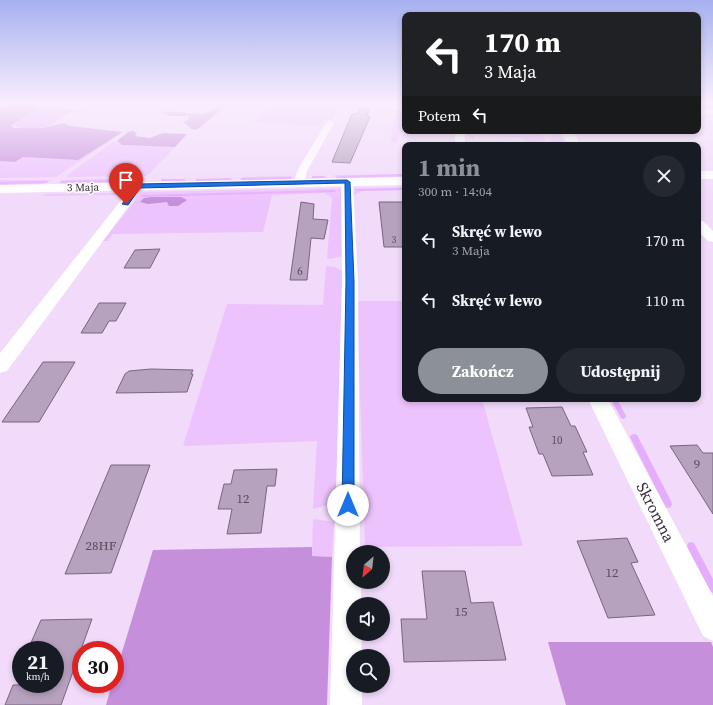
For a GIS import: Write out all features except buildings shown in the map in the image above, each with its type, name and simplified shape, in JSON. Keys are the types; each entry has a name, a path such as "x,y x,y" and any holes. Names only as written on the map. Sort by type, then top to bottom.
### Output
{"street":[{"path":"300,183 302,171 322,137"},
{"path":"701,175 713,175"},
{"name":"3 Maja","path":"0,189 402,181"},
{"path":"346,705 350,281 347,182"},
{"path":"0,366 138,186"},
{"path":"701,227 713,238"},
{"name":"Skromna","path":"600,402 713,626"}],"shaded area":[{"path":"0,137 115,137 78,160 23,157 15,162 0,161"},
{"path":"122,137 184,137 175,147 122,145 117,141"},
{"path":"391,137 399,137 397,143 390,142"},
{"path":"510,137 543,137 546,142 524,142 523,138"},
{"path":"551,137 561,137 564,142 550,142"},
{"path":"107,140 110,141 56,177 0,178 0,161 15,162 23,157 78,160"},
{"path":"114,141 122,145 175,147 147,176 65,177"},
{"path":"402,174 402,177 337,179 334,175"},
{"path":"242,177 295,177 286,180 241,180"},
{"path":"145,178 137,183 59,183 62,180"},
{"path":"0,180 53,180 39,185 0,186"},
{"path":"402,187 402,190 362,191 353,196 351,188"},
{"path":"342,188 342,256 331,259 327,258 332,198 324,193 272,195 263,232 113,234 108,241 103,241 142,192"},
{"path":"125,193 121,199 117,195 43,196 46,194"},
{"path":"181,197 187,200 178,206 169,206 167,202 148,204 140,202 144,198"},
{"path":"326,266 335,267 343,272 339,502 313,509 317,441 183,446 227,304 323,305"},
{"path":"357,301 402,301 402,402 483,402 523,546 390,547 390,545 365,545"},
{"path":"313,519 334,522 332,557 312,556"},
{"path":"312,547 312,556 332,557 327,705 106,705 109,693 124,693 124,645 153,550"},
{"path":"548,642 711,642 713,647 713,705 566,705"}],"waterway":[{"path":"338,177 402,175"},
{"path":"313,177 324,177"},
{"path":"242,179 290,178"},
{"path":"197,180 230,179"},
{"path":"62,182 140,180"},
{"path":"162,180 184,180"},
{"path":"0,183 46,182"},
{"path":"357,190 402,189"},
{"path":"142,196 334,191"},
{"path":"616,402 623,416"},
{"path":"634,437 668,504"},
{"path":"691,546 713,588"}],"route":[{"path":"126,204 138,186 347,182 350,281 348,505"}]}
